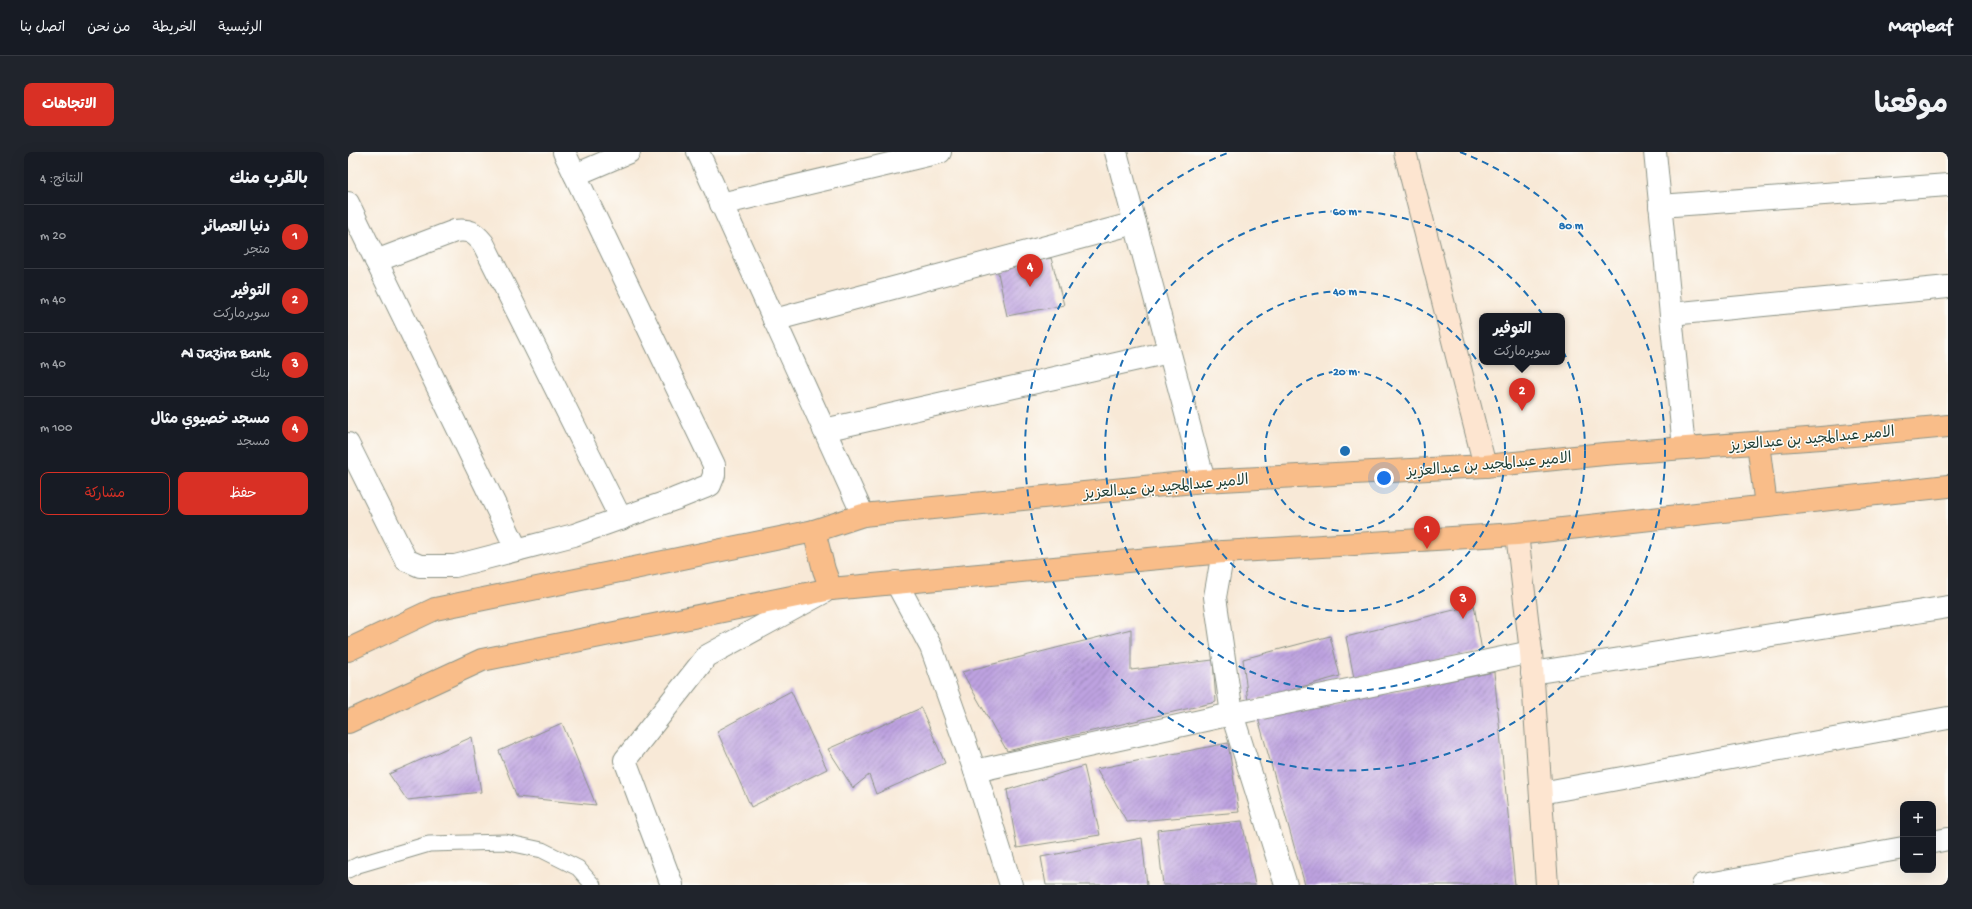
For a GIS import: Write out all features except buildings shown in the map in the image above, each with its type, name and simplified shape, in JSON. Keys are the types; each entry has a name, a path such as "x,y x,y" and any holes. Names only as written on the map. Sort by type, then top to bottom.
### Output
{"main road":[{"name":"الامير عبدالمجيد بن عبدالعزيز","path":"348,650 436,610 814,531 863,515 1204,481 1485,466 1604,454 1758,443 1948,426"},
{"path":"1758,443 1766,506"},
{"path":"348,722 482,660 831,589 1223,552 1517,534 1948,486"},
{"path":"814,531 824,570 831,589"}],"street":[{"path":"348,444 406,560 420,566 455,566 574,535 710,485 714,476 714,465 564,152"},
{"path":"575,175 629,152"},
{"path":"698,152 863,515"},
{"path":"721,204 940,152"},
{"path":"1116,152 1204,481"},
{"path":"1405,152 1485,466"},
{"path":"1655,152 1684,448"},
{"path":"1660,206 1948,185"},
{"path":"348,203 517,550"},
{"path":"774,320 1135,223"},
{"path":"376,261 455,232 466,230 474,233 483,243 621,518"},
{"path":"1670,314 1948,287"},
{"path":"824,430 1169,352"},
{"path":"1517,534 1532,663 1547,885"},
{"path":"1223,552 1215,597 1232,714 1286,885"},
{"path":"896,582 931,647 975,770 1011,885"},
{"path":"672,885 626,760 707,656 831,589"},
{"path":"975,770 1232,714 1532,663 1948,607"},
{"path":"1541,793 1948,718"},
{"path":"1936,841 1948,839"},
{"path":"1703,885 1900,849"}],"lane":[{"path":"348,870 358,865 429,844 505,842 542,850 578,868 593,885"}],"place":[{"name":"مسجد خصيوي مثال","path":"1030,287"},
{"name":"التوفير","path":"1522,411"},
{"name":"دنيا العصائر","path":"1427,549"},
{"name":"Al Jazira Bank","path":"1463,619"}]}
